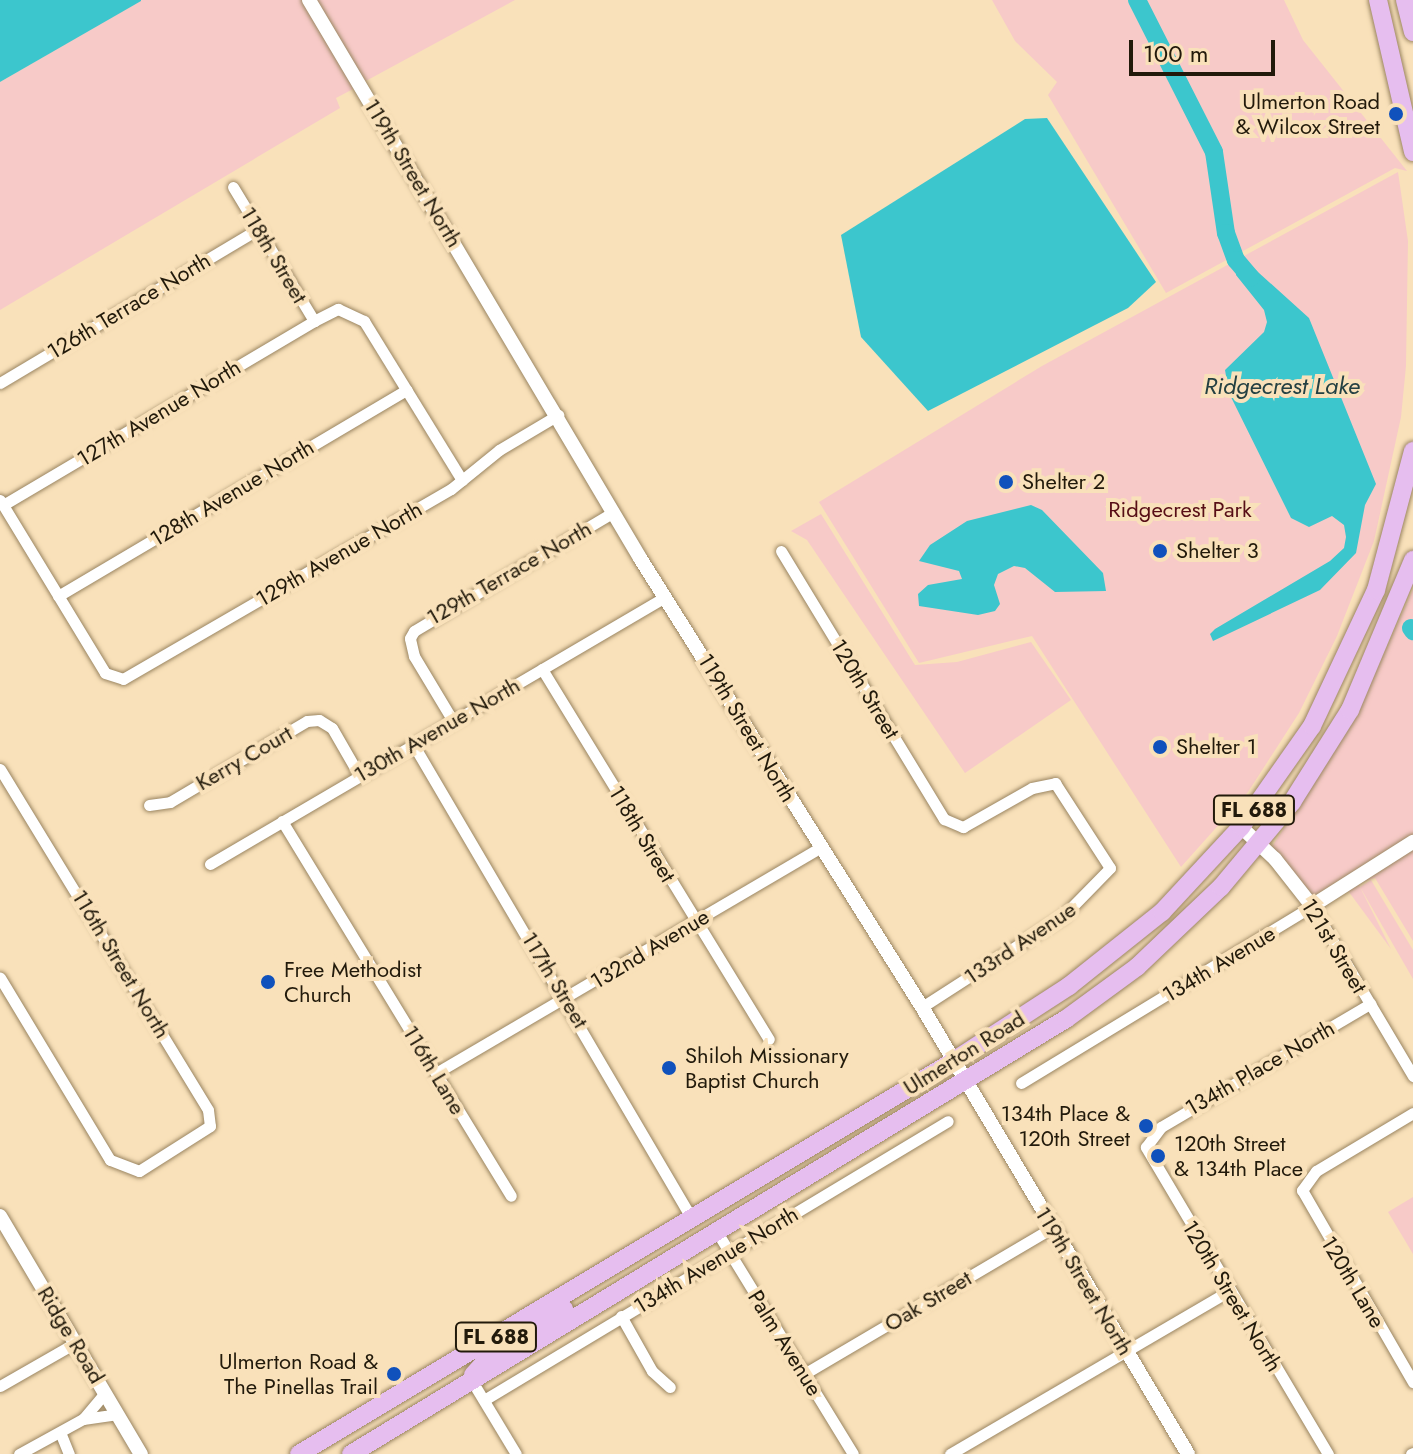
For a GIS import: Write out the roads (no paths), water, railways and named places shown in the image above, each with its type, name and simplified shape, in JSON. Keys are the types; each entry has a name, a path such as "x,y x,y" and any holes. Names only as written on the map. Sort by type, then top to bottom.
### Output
{"main road":[{"path":"1378,0 1413,147"},
{"path":"1405,0 1413,32"},
{"name":"Ulmerton Road","path":"299,1454 952,1062 1112,955 1162,912 1241,827 1312,726 1340,673 1376,590 1413,451"},
{"name":"Ulmerton Road","path":"351,1454 1066,1019 1137,967 1260,844 1350,710 1413,560"},
{"path":"576,1318 604,1288 678,1242 692,1219"},
{"path":"472,1381 479,1363 560,1312 587,1281"},
{"path":"338,1454 451,1381 463,1357"},
{"path":"316,1454 333,1434"}],"street":[{"name":"119th Street North","path":"309,0 558,415 612,513 922,1007 1188,1454"},
{"name":"118th Street","path":"233,187 314,321 338,309 357,315 462,480"},
{"name":"126th Terrace North","path":"0,383 258,229"},
{"name":"127th Avenue North","path":"1,502 314,321"},
{"name":"128th Avenue North","path":"58,596 407,390"},
{"name":"129th Avenue North","path":"58,596 113,678 133,676 462,480 499,450 558,415"},
{"path":"1,502 58,596"},
{"name":"129th Terrace North","path":"453,721 414,656 410,638 422,624 612,513"},
{"name":"120th Street","path":"781,551 953,825 974,823 1032,788 1055,783 1110,868"},
{"name":"130th Avenue North","path":"210,864 665,597"},
{"name":"118th Street","path":"542,669 769,1039"},
{"name":"Kerry Court","path":"149,805 170,802 307,721 319,720 332,728 359,775"},
{"name":"117th Street","path":"413,744 567,998 692,1219"},
{"name":"116th Street North","path":"0,769 25,805 208,1110 210,1126 139,1171 110,1160 1,982"},
{"name":"116th Lane","path":"282,821 511,1196"},
{"name":"121st Street","path":"1241,827 1260,844 1312,906 1413,1076"},
{"name":"134th Avenue","path":"1021,1083 1413,842"},
{"name":"132nd Avenue","path":"436,1073 821,847"},
{"name":"133rd Avenue","path":"922,1007 1063,916 1110,868"},
{"name":"134th Place North","path":"1153,1135 1370,1004"},
{"name":"120th Lane","path":"1413,1113 1305,1179 1306,1203 1413,1382"},
{"name":"134th Avenue North","path":"484,1400 948,1121"},
{"name":"120th Street North","path":"1153,1135 1146,1147 1152,1162 1328,1454"},
{"name":"Ridge Road","path":"0,1216 141,1454"},
{"name":"Oak Street","path":"804,1374 1052,1228"},
{"name":"Palm Avenue","path":"717,1232 853,1454"},
{"path":"950,1454 1229,1291"},
{"path":"621,1316 652,1371 670,1387"},
{"path":"0,1386 75,1343"},
{"path":"472,1381 516,1454"},
{"path":"29,1452 83,1419 105,1393"},
{"path":"83,1419 118,1414"},
{"path":"60,1432 69,1454"}],"water":[{"path":"0,0 141,0 141,1 0,82"},
{"path":"1047,118 1156,282 1128,308 928,411 861,337 841,235 1025,119"},
{"name":"Ridgecrest Lake","path":"1236,260 1248,263 1309,318 1376,484 1365,505 1356,553 1320,590 1213,641 1210,634 1215,629 1330,561 1344,548 1346,537 1344,525 1332,516 1309,527 1291,518 1229,393 1225,370 1264,332 1267,322 1264,310 1236,275"},
{"path":"1031,505 1042,510 1103,573 1106,591 1055,592 1025,568 1014,566 998,574 994,585 1000,604 995,611 978,615 919,606 918,594 928,585 962,579 959,571 919,561 930,545 967,521"}],"waterway":[{"path":"1137,0 1214,152 1226,233 1236,260 1251,278"}],"place":[{"name":"Ulmerton Road & Wilcox Street","path":"1396,114"},
{"name":"Shelter 2","path":"1006,482"},
{"name":"Shelter 3","path":"1160,551"},
{"name":"Shelter 1","path":"1160,747"},
{"name":"Free Methodist Church","path":"268,982"},
{"name":"Shiloh Missionary Baptist Church","path":"669,1068"},
{"name":"134th Place & 120th Street","path":"1146,1126"},
{"name":"120th Street & 134th Place","path":"1158,1156"},
{"name":"Ulmerton Road & The Pinellas Trail","path":"394,1374"}],"park label":[{"name":"Ridgecrest Park","path":"1180,510"}]}
